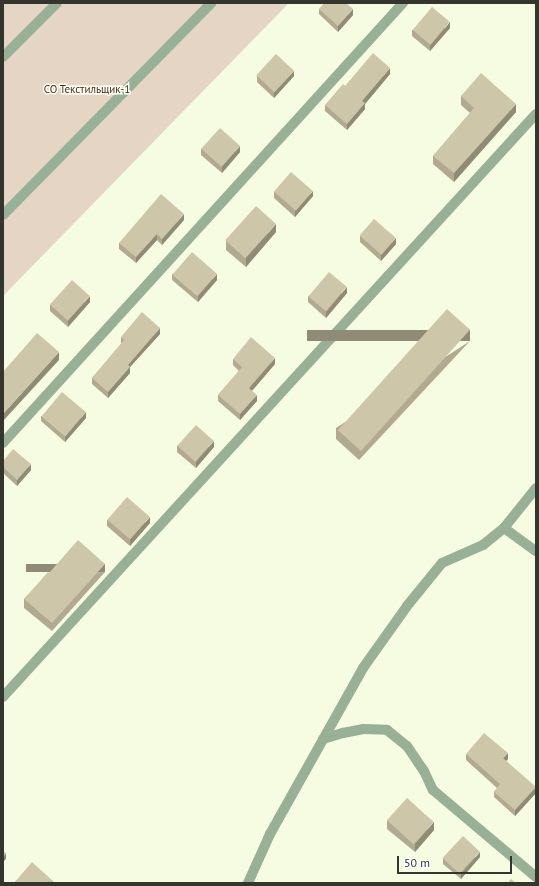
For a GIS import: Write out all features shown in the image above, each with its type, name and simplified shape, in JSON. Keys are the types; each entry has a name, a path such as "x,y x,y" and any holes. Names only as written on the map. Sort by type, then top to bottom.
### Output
{"street":[{"path":"3,57 57,3"},
{"path":"3,215 211,3"},
{"path":"3,443 403,3"},
{"path":"3,696 536,114"},
{"path":"248,883 270,834 363,668 407,606 442,563 483,545 504,528 536,488"},
{"path":"504,528 536,550"},
{"path":"323,739 364,729 387,730 407,746 424,771 433,790 536,877"}],"green space":[{"name":"СО Текстильщик-1","path":"3,3 289,3 3,296"}],"building":[{"path":"324,3 346,3 353,9 338,26 319,9"},
{"path":"432,7 450,22 430,45 413,30"},
{"path":"373,53 390,68 362,101 365,103 347,124 325,105 343,84 345,86"},
{"path":"276,54 294,71 275,92 256,75"},
{"path":"481,73 516,104 454,173 433,156 474,108 461,96"},
{"path":"220,128 240,146 221,167 201,149"},
{"path":"291,172 313,191 296,211 274,192"},
{"path":"161,194 184,214 162,239 157,234 136,257 119,243"},
{"path":"256,206 276,224 245,258 225,240"},
{"path":"374,219 396,238 381,255 360,236"},
{"path":"192,252 217,274 197,296 172,275"},
{"path":"329,272 347,287 326,311 308,297"},
{"path":"72,280 90,296 68,321 50,305"},
{"path":"447,309 470,330 361,451 338,430"},
{"path":"142,312 160,328 128,365 130,367 108,392 92,378 124,340 121,337"},
{"path":"37,333 59,352 3,414 3,372"},
{"path":"251,337 275,358 249,388 257,395 240,414 218,395 242,367 233,359"},
{"path":"62,392 86,412 65,436 41,417"},
{"path":"196,425 214,441 195,462 177,446"},
{"path":"13,449 31,464 17,480 3,467 3,461"},
{"path":"127,497 150,517 130,539 107,520"},
{"path":"78,540 105,564 52,623 24,599"},
{"path":"484,733 508,753 503,758 536,787 515,810 494,792 500,784 466,754"},
{"path":"407,798 434,822 414,844 387,820"},
{"path":"463,836 480,852 459,874 443,858"},
{"path":"32,862 54,882 14,883"},
{"path":"511,879 516,883 508,883"}]}
